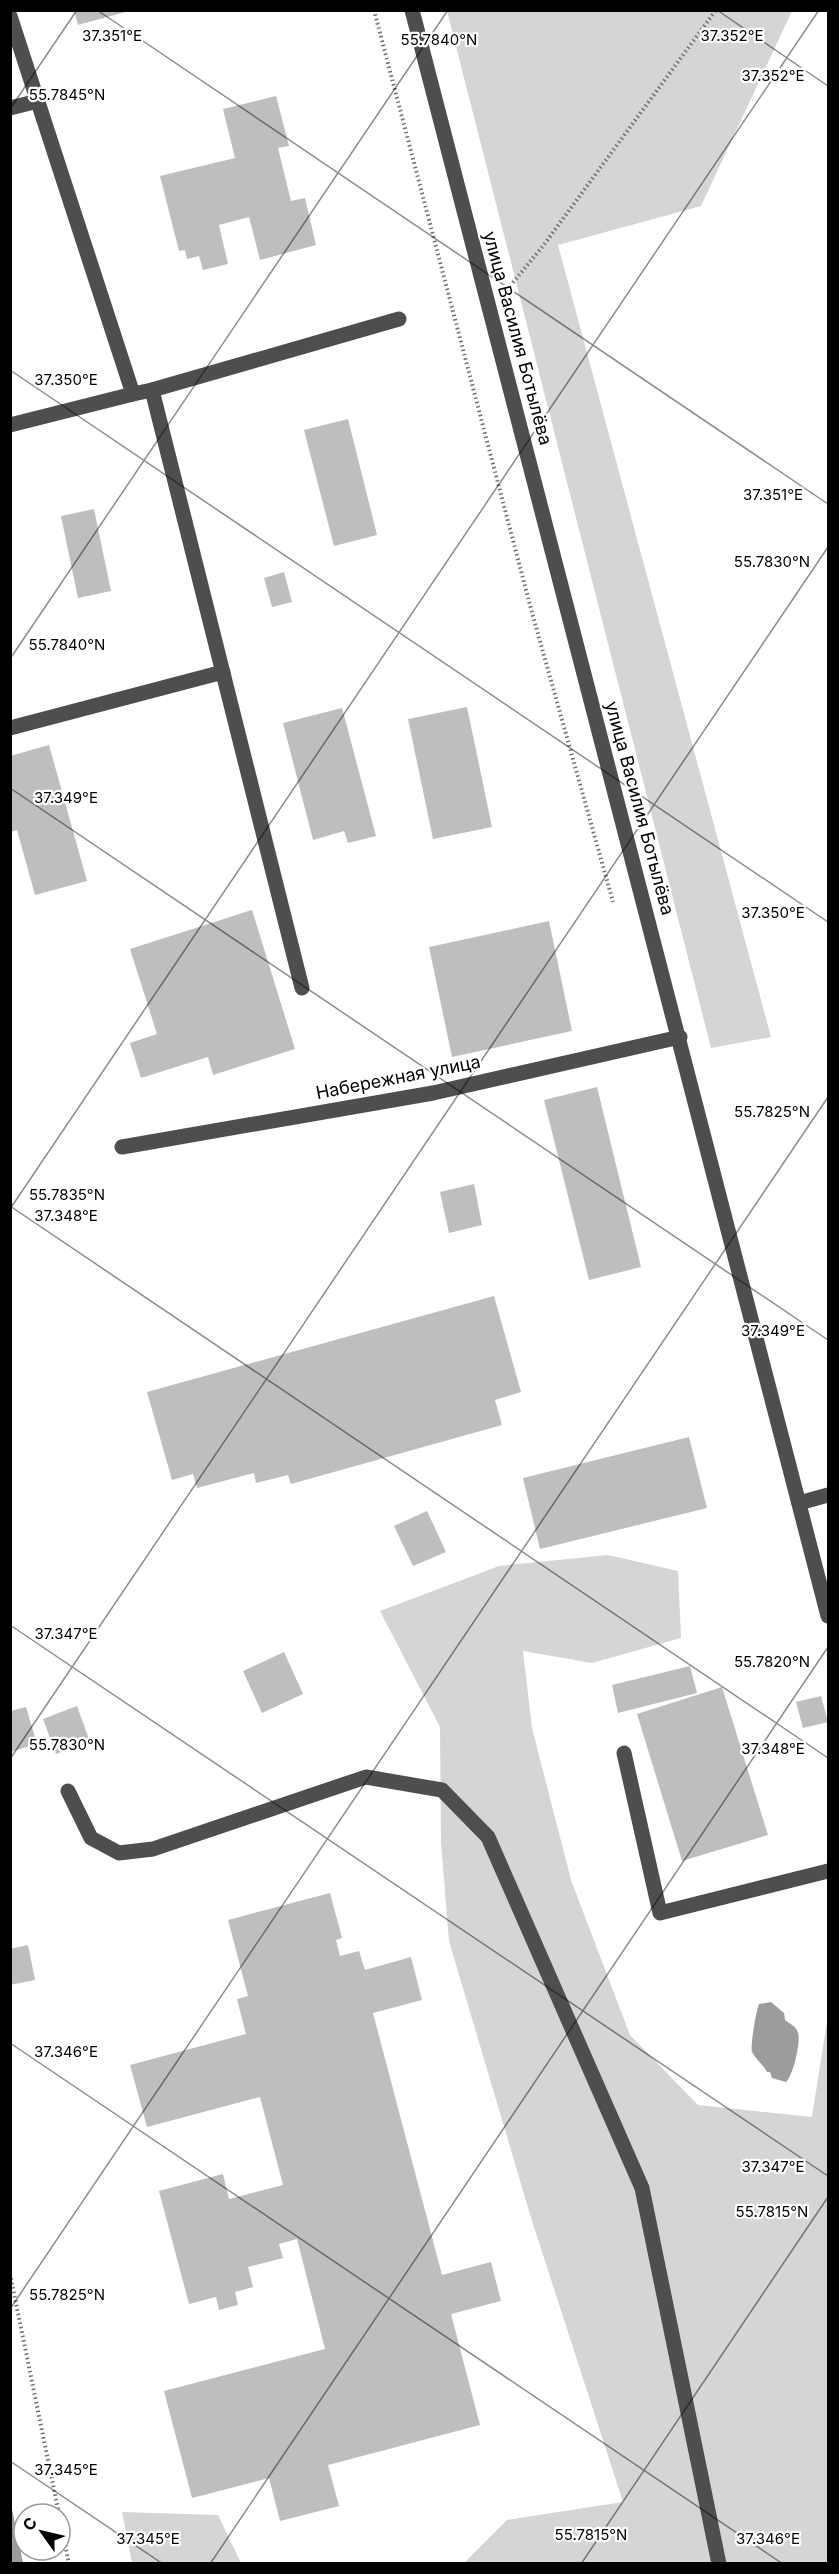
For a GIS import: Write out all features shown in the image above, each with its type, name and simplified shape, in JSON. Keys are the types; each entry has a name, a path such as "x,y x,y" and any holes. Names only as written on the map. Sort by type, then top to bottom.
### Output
{"street":[{"name":"улица Василия Ботылёва","path":"412,10 680,1037 828,1616"},
{"path":"10,16 133,394"},
{"path":"10,108 38,101"},
{"path":"10,425 152,390 399,319"},
{"path":"152,390 303,988"},
{"path":"10,728 223,672"},
{"name":"Набережная улица","path":"122,1147 433,1093 680,1037"},
{"path":"800,1503 828,1495"},
{"path":"624,1753 660,1913 828,1871"},
{"path":"68,1791 91,1838 119,1853 153,1849 366,1778 442,1790 488,1837 642,2188 719,2564"}],"path":[{"path":"374,10 531,609 614,907"},
{"path":"490,309 543,246 716,10"},
{"path":"10,2274 57,2502"}],"shaded area":[{"path":"447,11 792,11 701,206 558,245 771,1037 711,1048"},
{"path":"608,1555 678,1571 681,1638 592,1663 523,1651 532,1728 571,1880 630,2035 698,2105 812,2117 828,2015 828,2563 464,2563 507,2520 623,2502 532,2221 449,1941 441,1843 440,1727 380,1611 499,1566"},
{"path":"771,2002 784,2013 785,2020 795,2027 799,2037 796,2059 786,2082 772,2078 770,2072 767,2072 752,2052 759,2004"},
{"path":"10,2504 12,2509 12,2562 23,2563 11,2563"},
{"path":"122,2512 218,2515 241,2563 132,2563"}],"building":[{"path":"74,10 129,10 129,11 78,25"},
{"path":"276,96 289,146 278,148 291,201 305,198 316,245 260,260 249,217 219,225 228,264 203,270 199,256 187,259 185,250 179,251 160,176 235,158 223,109"},
{"path":"348,419 377,535 334,546 304,430"},
{"path":"94,509 111,591 78,598 61,516"},
{"path":"284,572 292,602 272,607 264,578"},
{"path":"467,707 492,827 433,839 408,719"},
{"path":"342,708 376,836 348,843 344,831 313,840 283,723"},
{"path":"49,745 87,881 35,895 17,830 10,832 10,756"},
{"path":"252,910 295,1049 213,1075 208,1057 141,1078 130,1043 157,1034 130,949"},
{"path":"549,921 572,1031 452,1057 429,947"},
{"path":"597,1087 641,1267 589,1280 544,1100"},
{"path":"474,1184 482,1225 449,1233 440,1192"},
{"path":"494,1296 521,1392 495,1400 502,1425 291,1484 288,1475 256,1483 254,1473 197,1488 193,1474 172,1480 147,1392"},
{"path":"689,1437 707,1508 540,1549 523,1478"},
{"path":"427,1511 446,1552 413,1566 394,1526"},
{"path":"284,1652 303,1694 262,1713 243,1671"},
{"path":"690,1666 697,1693 618,1713 612,1685"},
{"path":"722,1687 768,1835 682,1861 637,1714"},
{"path":"821,1696 828,1722 803,1728 796,1702"},
{"path":"77,1706 90,1742 56,1754 43,1719"},
{"path":"26,1707 37,1744 10,1752 10,1711"},
{"path":"330,1893 342,1938 336,1940 340,1956 359,1951 365,1970 411,1957 422,2000 373,2013 442,2275 491,2262 501,2301 451,2314 480,2425 328,2465 339,2506 280,2521 269,2478 192,2498 164,2391 325,2349 297,2239 279,2244 283,2258 248,2267 253,2287 235,2292 238,2305 219,2310 216,2297 189,2304 159,2191 223,2174 229,2199 283,2185 260,2097 147,2127 130,2065 246,2034 237,1999 248,1996 228,1920"},
{"path":"28,1945 35,1980 10,1985 10,1949"}]}
